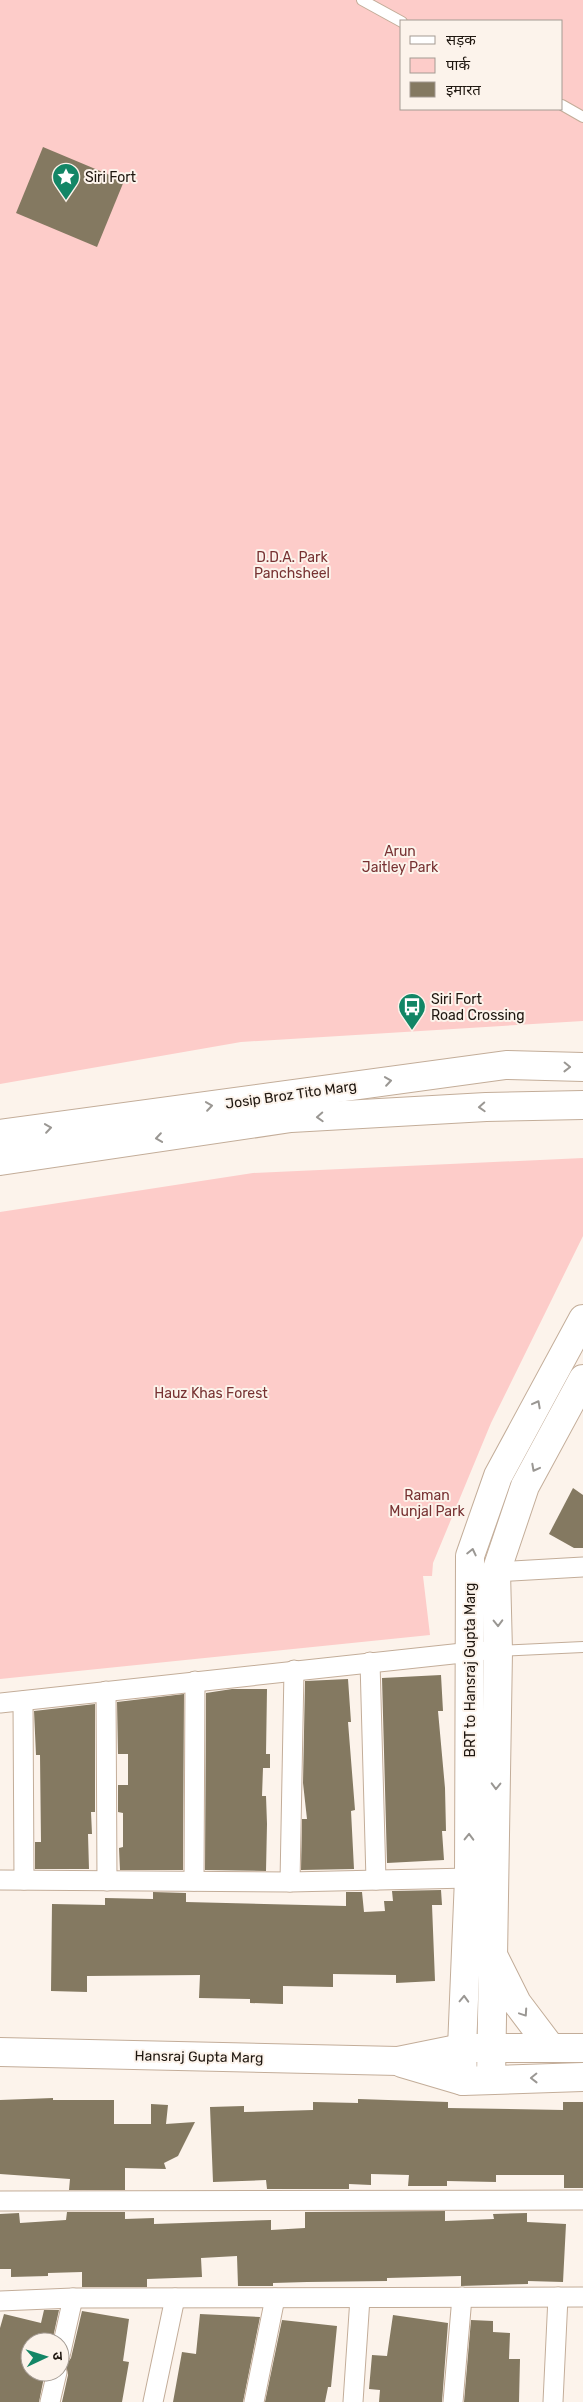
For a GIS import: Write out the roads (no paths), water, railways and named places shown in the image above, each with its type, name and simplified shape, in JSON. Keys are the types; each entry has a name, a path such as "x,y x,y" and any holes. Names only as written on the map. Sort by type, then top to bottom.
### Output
{"street":[{"name":"Josip Broz Tito Marg","path":"0,1134 506,1065 583,1067"},
{"path":"524,1106 508,1099 501,1086 502,1079 506,1074 526,1066"},
{"name":"Josip Broz Tito Marg","path":"0,1161 291,1118 524,1106 583,1105"},
{"name":"BRT to Hansraj Gupta Marg","path":"463,2080 462,2048 469,1878 472,1651 470,1556 498,1476 583,1319"},
{"name":"BRT to Hansraj Gupta Marg","path":"491,2080 498,1651 496,1572 525,1486 583,1379"},
{"path":"486,1509 514,1517"},
{"path":"496,1572 583,1567"},
{"path":"0,1703 472,1651 498,1651"},
{"path":"370,1662 376,1880"},
{"path":"290,1882 294,1670"},
{"path":"194,1881 195,1681"},
{"path":"106,1691 107,1881"},
{"path":"23,1701 24,1880"},
{"path":"0,1880 290,1882 469,1878"},
{"path":"493,1955 517,2003 550,2048"},
{"name":"Hansraj Gupta Marg","path":"0,2052 398,2061 462,2048 583,2048"},
{"name":"Hansraj Gupta Marg","path":"398,2061 463,2080 583,2077"},
{"path":"0,2201 583,2200"},
{"path":"453,2402 462,2297"},
{"path":"553,2402 558,2297"},
{"path":"0,2301 73,2298 583,2297"},
{"path":"65,2332 73,2298"},
{"path":"152,2402 175,2298"},
{"path":"254,2402 276,2298"},
{"path":"353,2402 360,2298"},
{"path":"50,2402 54,2382"}],"lane":[{"path":"362,0 400,21"},
{"path":"563,106 583,116"},
{"path":"498,1651 583,1647"}],"place":[{"name":"Siri Fort","path":"66,201"},
{"name":"Siri Fort Road Crossing","path":"412,1031"}],"park label":[{"name":"D.D.A. Park Panchsheel","path":"292,566"},
{"name":"Arun Jaitley Park","path":"400,860"},
{"name":"Hauz Khas Forest","path":"211,1393"},
{"name":"Raman Munjal Park","path":"427,1504"}]}
